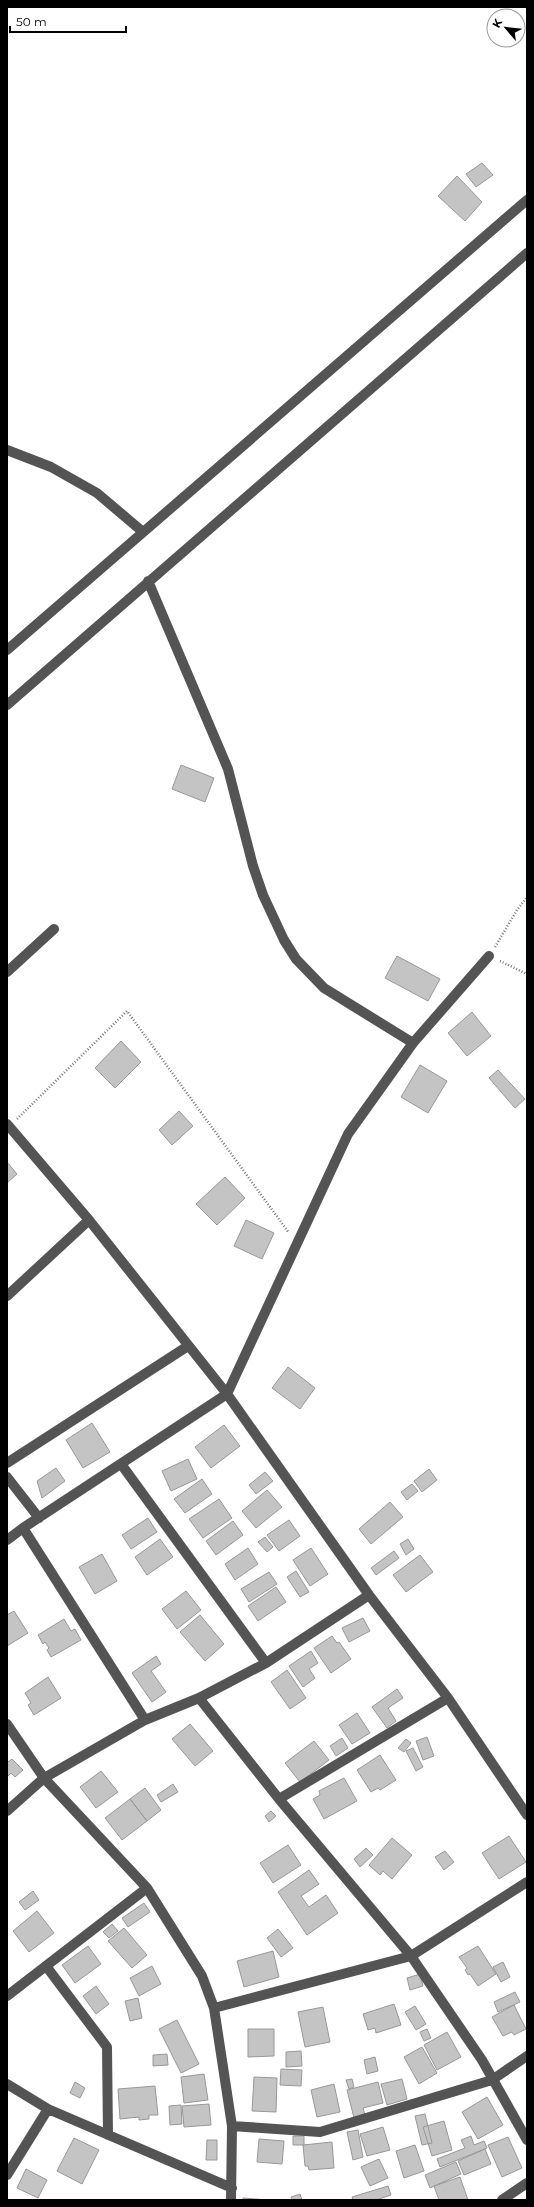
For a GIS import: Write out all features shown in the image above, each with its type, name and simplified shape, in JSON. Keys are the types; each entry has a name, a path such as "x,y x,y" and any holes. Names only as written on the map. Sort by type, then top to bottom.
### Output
{"street":[{"path":"7,650 527,200"},
{"path":"7,705 527,253"},
{"path":"7,450 51,467 97,493 143,532"},
{"path":"148,581 228,769 253,866 263,895 284,940 296,959 324,988 413,1043"},
{"path":"7,972 54,929"},
{"path":"7,1540 227,1394 348,1134 413,1043 489,956"},
{"path":"8,1125 90,1220 227,1394 369,1595 448,1698 527,1815"},
{"path":"7,1296 90,1220"},
{"path":"7,1463 188,1346"},
{"path":"121,1464 266,1663"},
{"path":"7,1477 39,1518"},
{"path":"23,1528 145,1720"},
{"path":"7,1810 44,1778 145,1720 199,1698 266,1663 369,1595"},
{"path":"199,1698 280,1799 411,1956 482,2060 527,2140"},
{"path":"280,1799 448,1698"},
{"path":"7,1724 44,1778 147,1888 202,1976 214,2008 232,2126 231,2200"},
{"path":"214,2008 411,1956 527,1882"},
{"path":"7,1996 147,1888"},
{"path":"46,1966 107,2047 108,2135"},
{"path":"232,2126 320,2132 492,2080 527,2056"},
{"path":"7,2084 48,2109 232,2188"},
{"path":"7,2175 48,2109"},
{"path":"502,2200 527,2184"}],"path":[{"path":"527,897 517,910 489,956 527,974"},
{"path":"8,1125 127,1011 297,1243"}],"building":[{"path":"482,163 493,175 476,187 466,174"},
{"path":"457,176 482,202 465,221 438,196"},
{"path":"181,765 214,778 205,802 172,789"},
{"path":"397,956 440,979 428,1001 385,978"},
{"path":"472,1012 491,1036 467,1056 448,1033"},
{"path":"121,1041 141,1062 115,1088 95,1068"},
{"path":"420,1065 447,1081 428,1113 401,1097"},
{"path":"498,1070 525,1099 515,1108 489,1078"},
{"path":"179,1111 193,1126 172,1145 159,1130"},
{"path":"7,1162 17,1174 7,1183"},
{"path":"225,1177 245,1198 217,1225 196,1204"},
{"path":"246,1220 274,1233 262,1259 234,1246"},
{"path":"288,1367 315,1388 300,1409 272,1388"},
{"path":"92,1423 110,1452 83,1468 66,1440"},
{"path":"224,1425 240,1446 211,1468 195,1447"},
{"path":"188,1459 197,1479 171,1491 162,1471"},
{"path":"56,1468 65,1481 42,1498 37,1481"},
{"path":"429,1469 437,1480 422,1492 414,1481"},
{"path":"265,1472 273,1481 256,1494 249,1485"},
{"path":"202,1479 212,1494 185,1513 174,1499"},
{"path":"412,1484 418,1491 407,1500 401,1492"},
{"path":"267,1490 282,1507 256,1528 242,1511"},
{"path":"219,1499 232,1518 203,1538 189,1519"},
{"path":"390,1502 403,1517 371,1544 359,1529"},
{"path":"148,1518 157,1532 131,1549 122,1535"},
{"path":"289,1520 300,1536 279,1551 267,1535"},
{"path":"233,1521 243,1535 216,1555 206,1541"},
{"path":"265,1537 273,1547 267,1552 258,1542"},
{"path":"160,1539 173,1557 147,1575 135,1557"},
{"path":"408,1539 414,1549 406,1555 400,1544"},
{"path":"248,1548 258,1564 235,1580 225,1564"},
{"path":"311,1548 328,1574 310,1586 293,1560"},
{"path":"394,1551 399,1558 376,1575 371,1568"},
{"path":"102,1554 117,1581 95,1594 79,1567"},
{"path":"420,1555 433,1572 406,1592 393,1575"},
{"path":"296,1571 309,1592 300,1597 287,1577"},
{"path":"269,1572 277,1584 249,1602 241,1589"},
{"path":"276,1587 286,1602 258,1621 248,1606"},
{"path":"186,1591 201,1610 177,1629 162,1609"},
{"path":"14,1611 28,1633 7,1646 7,1615"},
{"path":"200,1615 224,1644 205,1661 180,1632"},
{"path":"363,1618 370,1631 349,1642 342,1628"},
{"path":"64,1619 71,1631 75,1629 81,1640 51,1657 47,1650 49,1648 45,1642 43,1644 38,1635"},
{"path":"332,1636 337,1643 339,1642 351,1659 331,1673 314,1648"},
{"path":"311,1651 318,1663 309,1669 315,1678 303,1687 289,1666"},
{"path":"156,1656 161,1664 151,1671 166,1692 152,1702 132,1673"},
{"path":"287,1670 306,1698 290,1709 271,1682"},
{"path":"48,1677 61,1698 34,1715 28,1705 31,1703 25,1693"},
{"path":"397,1689 403,1698 388,1708 396,1721 387,1728 372,1707"},
{"path":"357,1713 370,1733 352,1744 339,1725"},
{"path":"190,1724 213,1751 195,1766 172,1739"},
{"path":"427,1737 434,1756 423,1760 416,1741"},
{"path":"342,1738 348,1748 336,1756 330,1746"},
{"path":"406,1739 411,1743 404,1752 398,1748"},
{"path":"314,1741 329,1760 300,1782 285,1763"},
{"path":"413,1748 423,1767 416,1771 406,1751"},
{"path":"380,1755 396,1780 380,1790 378,1788 371,1792 357,1770"},
{"path":"12,1759 23,1770 15,1777 11,1773 7,1777 7,1761 8,1762"},
{"path":"101,1771 118,1792 96,1808 80,1787"},
{"path":"344,1778 357,1801 324,1819 313,1799 320,1795 319,1791"},
{"path":"173,1784 178,1792 161,1802 157,1795"},
{"path":"145,1788 161,1810 147,1821 130,1799"},
{"path":"130,1799 147,1821 122,1840 105,1818"},
{"path":"271,1811 276,1816 269,1822 265,1816"},
{"path":"509,1836 526,1862 499,1879 482,1853"},
{"path":"392,1838 412,1855 392,1879 383,1871 380,1875 369,1865"},
{"path":"288,1845 301,1865 273,1883 260,1863"},
{"path":"366,1848 373,1855 360,1867 354,1859"},
{"path":"445,1851 454,1862 444,1870 435,1857"},
{"path":"309,1870 319,1884 301,1896 309,1907 326,1895 338,1913 307,1935 278,1892"},
{"path":"33,1891 39,1900 25,1910 19,1902"},
{"path":"144,1903 150,1912 128,1927 122,1918"},
{"path":"37,1911 54,1933 29,1952 13,1931"},
{"path":"112,1924 118,1931 109,1938 103,1932"},
{"path":"124,1928 147,1955 132,1968 108,1941"},
{"path":"278,1929 293,1948 281,1957 267,1938"},
{"path":"88,1946 101,1964 75,1983 62,1965"},
{"path":"478,1946 496,1974 478,1986 470,1974 468,1975 465,1970 467,1968 459,1957"},
{"path":"273,1951 279,1977 244,1987 237,1961"},
{"path":"503,1962 510,1977 501,1982 493,1967"},
{"path":"152,1966 161,1984 139,1996 130,1978"},
{"path":"420,1974 423,1986 410,1990 407,1978"},
{"path":"96,1986 109,2004 96,2014 83,1996"},
{"path":"515,1992 520,2002 498,2012 494,2002"},
{"path":"138,1998 142,2018 130,2021 125,2001"},
{"path":"394,2004 401,2025 376,2033 375,2028 368,2030 363,2014"},
{"path":"514,2005 526,2029 514,2035 512,2032 503,2036 492,2017"},
{"path":"415,2006 426,2024 416,2030 405,2012"},
{"path":"323,2007 330,2042 305,2047 298,2012"},
{"path":"177,2020 199,2064 181,2073 159,2029"},
{"path":"248,2029 274,2029 274,2056 248,2057"},
{"path":"427,2029 431,2038 424,2041 420,2032"},
{"path":"447,2032 461,2057 437,2070 424,2045"},
{"path":"422,2047 437,2073 419,2084 404,2057"},
{"path":"301,2051 302,2066 286,2067 286,2052"},
{"path":"167,2054 168,2065 153,2066 153,2055"},
{"path":"375,2057 378,2071 367,2074 364,2060"},
{"path":"281,2069 302,2070 301,2086 280,2085"},
{"path":"204,2074 208,2100 184,2103 181,2077"},
{"path":"254,2077 277,2078 276,2112 252,2111"},
{"path":"352,2079 354,2087 349,2089 346,2080"},
{"path":"402,2079 407,2099 387,2105 381,2084"},
{"path":"75,2082 85,2088 80,2098 70,2093"},
{"path":"378,2082 383,2103 363,2108 365,2115 354,2118 347,2090"},
{"path":"334,2084 340,2112 317,2117 311,2090"},
{"path":"155,2086 158,2115 149,2115 149,2119 139,2120 139,2117 120,2119 118,2089"},
{"path":"487,2097 503,2125 478,2139 462,2112"},
{"path":"209,2104 211,2125 184,2127 182,2106"},
{"path":"181,2105 182,2124 170,2125 169,2106"},
{"path":"425,2114 432,2143 422,2145 415,2116"},
{"path":"444,2121 452,2150 432,2156 423,2127"},
{"path":"383,2127 390,2150 367,2156 360,2134"},
{"path":"358,2130 363,2157 353,2160 347,2132"},
{"path":"293,2136 304,2136 304,2145 293,2145"},
{"path":"471,2136 474,2145 484,2141 487,2148 440,2167 437,2159 465,2148 461,2140"},
{"path":"508,2137 522,2168 502,2177 488,2145"},
{"path":"74,2138 99,2150 82,2184 57,2171"},
{"path":"259,2139 284,2141 282,2164 257,2162"},
{"path":"207,2140 217,2140 217,2160 206,2160"},
{"path":"332,2142 334,2168 309,2170 308,2166 305,2166 303,2145"},
{"path":"415,2145 424,2171 404,2178 396,2151"},
{"path":"485,2149 491,2164 464,2175 458,2161"},
{"path":"379,2159 388,2178 370,2186 361,2167"},
{"path":"456,2162 461,2174 430,2188 425,2175"},
{"path":"26,2169 47,2180 38,2198 17,2188"},
{"path":"460,2177 468,2200 439,2200 434,2186"},
{"path":"388,2186 391,2195 376,2200 353,2200 352,2197"},
{"path":"300,2194 302,2200 292,2200 291,2197"},
{"path":"243,2198 268,2200 243,2200"}]}
